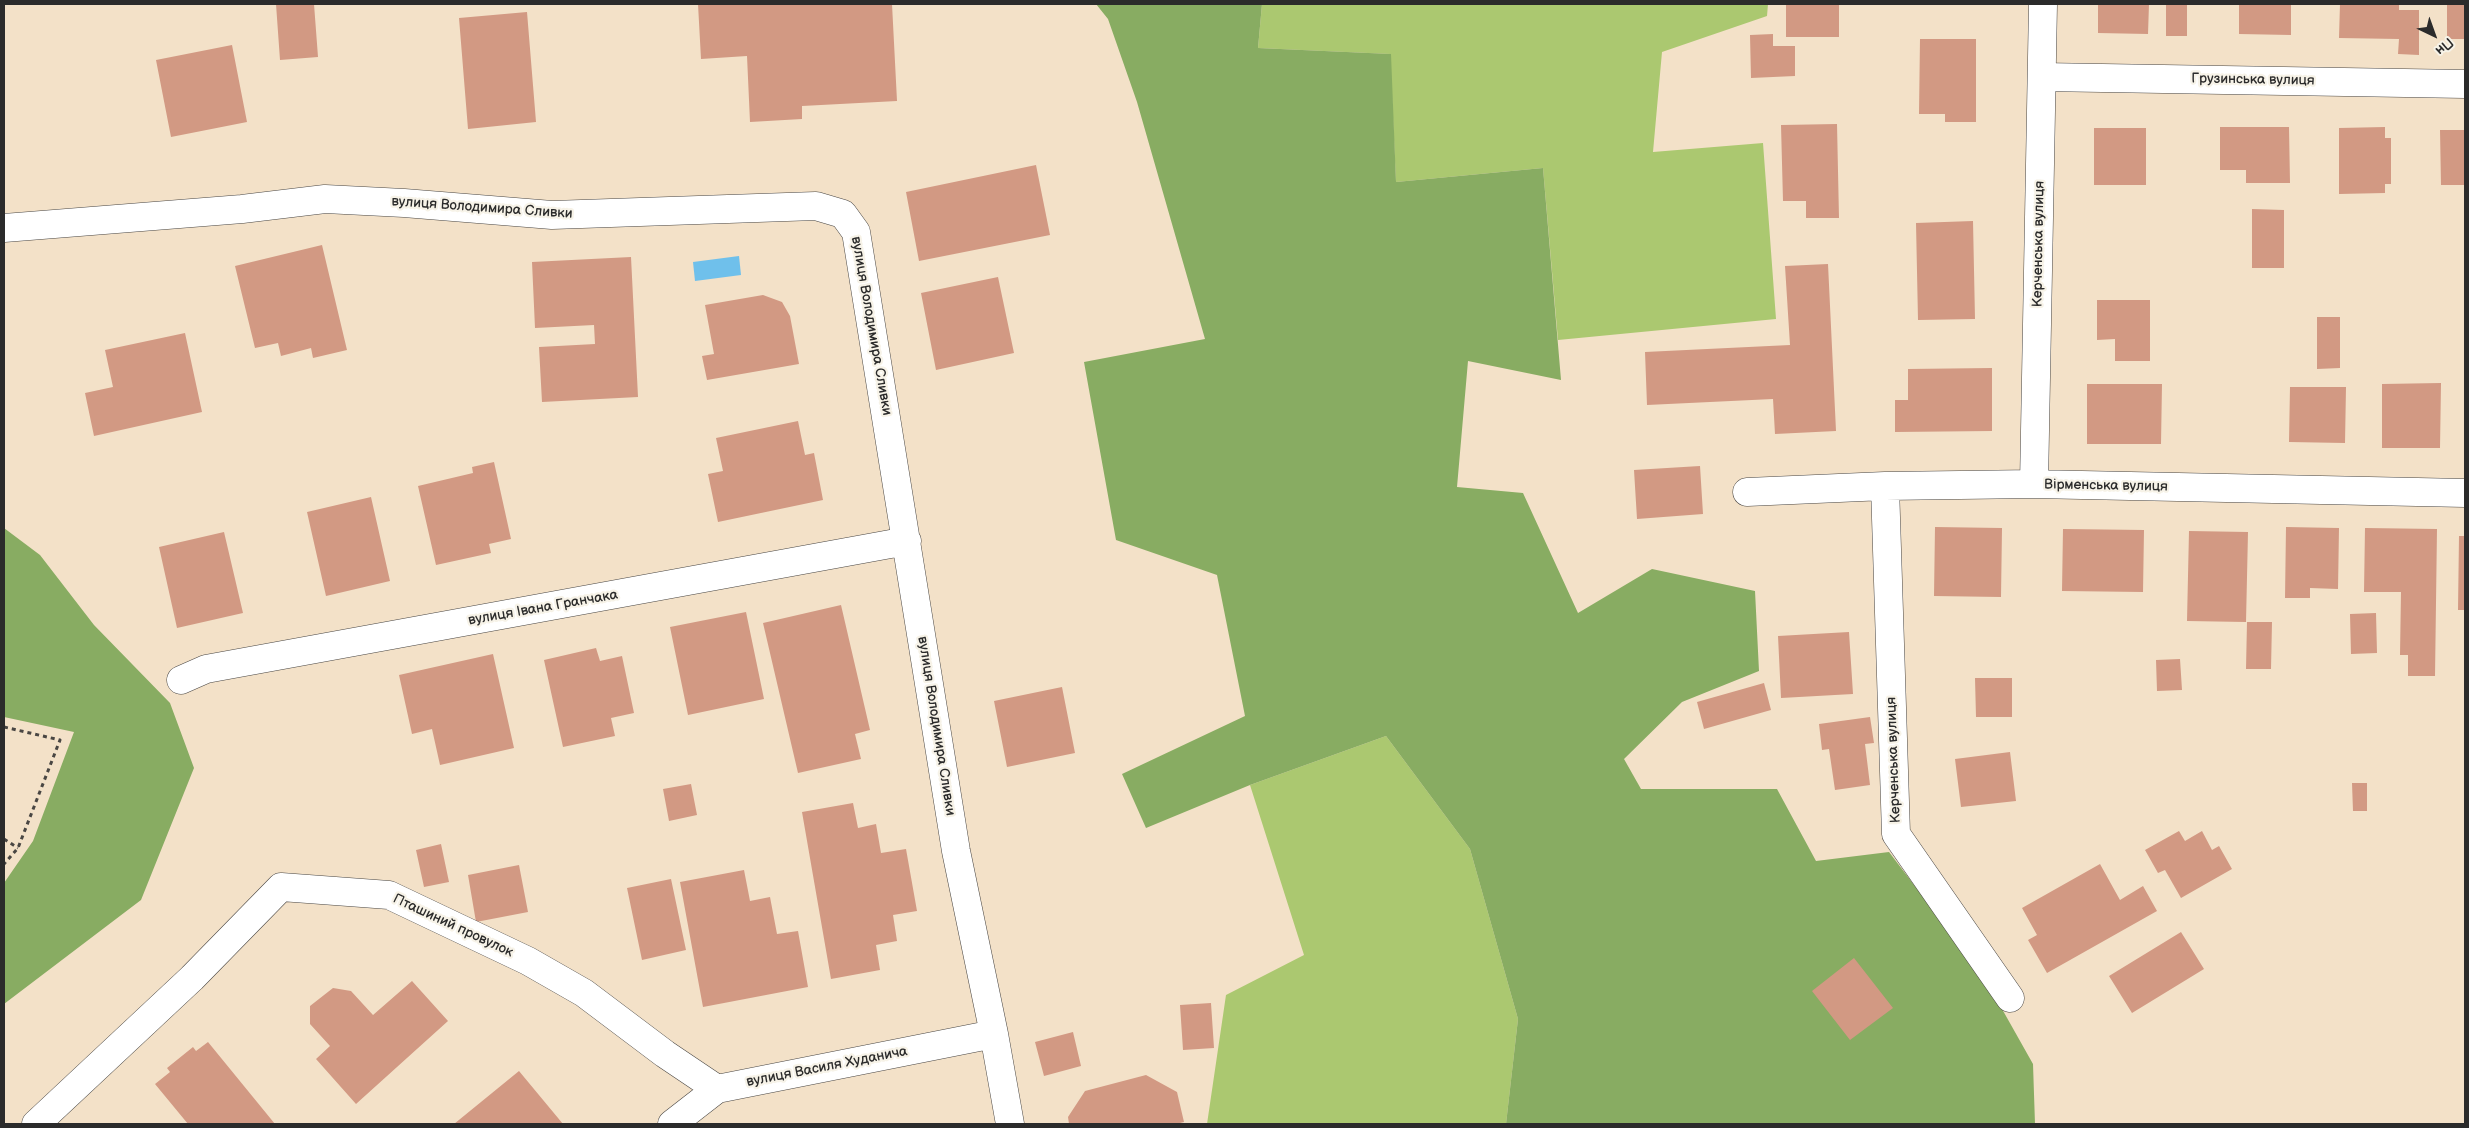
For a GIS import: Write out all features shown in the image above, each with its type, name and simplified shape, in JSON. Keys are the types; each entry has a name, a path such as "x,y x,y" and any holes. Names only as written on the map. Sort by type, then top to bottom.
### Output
{"street":[{"name":"Керченська вулиця","path":"2034,484 2043,4"},
{"name":"Грузинська вулиця","path":"2042,78 2465,84"},
{"name":"вулиця Володимира Сливки","path":"4,228 242,209 325,199 404,203 552,215 816,206 843,214 856,232 956,851 994,1034 1010,1124"},
{"name":"Вірменська вулиця","path":"1747,492 1885,486 2034,484 2465,493"},
{"name":"Керченська вулиця","path":"1885,486 1896,834 2010,998"},
{"name":"вулиця Івана Гранчака","path":"180,680 206,669 907,541"},
{"name":"Пташиний провулок","path":"36,1124 192,978 281,887 390,895 528,960 584,993 665,1054 717,1089"},
{"name":"вулиця Василя Худанича","path":"672,1124 717,1089 994,1034"}],"path":[{"path":"4,727 60,740 18,848 4,864"},
{"path":"4,840 18,848"}],"green space":[{"path":"1096,4 1262,4 1258,48 1391,54 1396,182 1543,168 1561,380 1468,361 1457,487 1523,493 1578,613 1652,569 1755,591 1759,671 1682,702 1624,759 1641,789 1777,789 1816,861 1889,852 1984,977 2033,1064 2035,1124 1506,1124 1518,1019 1470,849 1386,736 1250,785 1146,828 1122,774 1245,716 1217,575 1116,540 1084,362 1205,339 1137,102 1108,19"},
{"path":"1262,4 1768,4 1767,16 1662,52 1653,152 1763,143 1776,319 1558,340 1543,168 1396,182 1390,54 1258,48"},
{"path":"4,528 40,555 94,625 170,703 194,768 141,900 4,1004 4,883 33,841 74,732 4,717"},
{"path":"1386,736 1470,849 1518,1019 1506,1124 1207,1124 1226,995 1304,955 1250,785"}],"water":[{"path":"739,256 741,275 695,281 693,262"}],"building":[{"path":"276,4 314,4 318,57 280,60"},
{"path":"698,4 892,4 897,101 802,106 802,119 750,122 747,56 701,59"},
{"path":"1786,4 1839,4 1839,37 1786,37"},
{"path":"2098,4 2149,4 2148,34 2098,33"},
{"path":"2166,4 2187,4 2187,36 2166,36"},
{"path":"2239,4 2291,4 2291,35 2239,34"},
{"path":"2340,4 2399,4 2399,10 2419,10 2419,55 2398,54 2399,39 2339,38"},
{"path":"2447,4 2465,4 2465,39 2447,39"},
{"path":"527,12 536,122 468,129 459,18"},
{"path":"1773,34 1773,46 1795,46 1795,76 1751,78 1750,35"},
{"path":"1920,39 1976,39 1976,122 1945,122 1945,114 1919,114"},
{"path":"232,45 247,122 171,137 156,60"},
{"path":"1837,124 1839,218 1806,218 1806,201 1783,201 1781,125"},
{"path":"2220,127 2289,127 2290,183 2246,183 2246,170 2220,170"},
{"path":"2385,127 2385,138 2391,138 2391,184 2385,184 2385,193 2339,194 2339,128"},
{"path":"2094,128 2146,128 2146,185 2094,185"},
{"path":"2440,130 2465,130 2465,185 2441,185"},
{"path":"1036,165 1050,235 919,261 906,192"},
{"path":"2252,209 2284,210 2284,268 2252,268"},
{"path":"1973,221 1975,319 1918,320 1916,223"},
{"path":"322,245 347,350 313,358 311,348 281,356 278,343 255,348 235,266"},
{"path":"631,257 638,397 542,402 539,347 595,344 594,325 535,328 532,262"},
{"path":"1828,264 1836,431 1775,434 1773,399 1647,405 1645,352 1790,345 1785,266"},
{"path":"998,277 1014,353 936,370 921,293"},
{"path":"763,295 782,302 790,316 799,364 707,380 702,356 714,354 705,305"},
{"path":"2097,300 2150,300 2150,361 2115,361 2115,339 2097,340"},
{"path":"2317,317 2340,317 2340,368 2317,369"},
{"path":"185,333 202,412 94,436 85,393 113,387 105,350"},
{"path":"1992,368 1992,431 1895,432 1895,400 1908,400 1908,369"},
{"path":"2441,383 2440,448 2382,448 2382,384"},
{"path":"2087,384 2162,384 2161,444 2087,444"},
{"path":"2290,387 2346,387 2345,443 2289,442"},
{"path":"798,421 805,455 814,453 823,500 718,522 708,474 723,471 716,438"},
{"path":"494,462 511,539 489,544 491,553 436,565 418,486 473,473 472,467"},
{"path":"1700,466 1703,514 1637,519 1634,470"},
{"path":"371,497 390,581 326,596 307,512"},
{"path":"1935,527 2002,528 2001,597 1934,596"},
{"path":"2286,527 2339,528 2338,589 2310,588 2310,598 2285,598"},
{"path":"2365,528 2437,529 2435,676 2408,676 2408,655 2400,655 2401,592 2364,592"},
{"path":"2063,529 2144,530 2143,592 2062,591"},
{"path":"2189,531 2248,532 2246,622 2187,621"},
{"path":"224,532 243,613 177,628 159,547"},
{"path":"2459,536 2465,536 2465,610 2458,610"},
{"path":"841,605 870,730 855,734 861,759 798,773 763,623"},
{"path":"746,612 764,699 688,715 670,627"},
{"path":"2376,613 2377,653 2351,654 2350,614"},
{"path":"2247,622 2272,622 2271,669 2246,669"},
{"path":"1849,632 1853,694 1781,698 1778,636"},
{"path":"596,648 600,661 622,656 634,713 611,718 615,736 563,747 544,660"},
{"path":"493,654 514,748 440,765 432,729 412,734 399,675"},
{"path":"2180,659 2182,690 2157,691 2156,660"},
{"path":"1975,678 2012,678 2012,717 1976,717"},
{"path":"1764,683 1771,710 1704,729 1697,702"},
{"path":"1062,687 1075,753 1007,767 994,701"},
{"path":"1870,717 1874,743 1865,744 1870,785 1835,790 1829,749 1822,750 1819,724"},
{"path":"2010,752 2016,801 1961,807 1955,759"},
{"path":"2352,783 2367,783 2367,811 2353,811"},
{"path":"691,784 697,815 669,821 663,789"},
{"path":"853,803 858,828 876,824 881,853 906,849 917,911 893,915 897,941 876,945 880,970 831,979 802,812"},
{"path":"2179,831 2185,841 2202,831 2212,850 2219,846 2232,869 2181,898 2165,870 2158,873 2145,850"},
{"path":"441,844 449,882 424,887 416,850"},
{"path":"2100,864 2120,900 2143,886 2157,911 2047,973 2028,940 2037,935 2022,908"},
{"path":"519,865 528,912 476,922 468,875"},
{"path":"744,870 750,901 770,897 777,934 798,931 808,987 703,1007 680,882"},
{"path":"671,879 686,950 642,960 627,888"},
{"path":"2181,932 2204,969 2132,1013 2109,976"},
{"path":"1854,958 1893,1008 1850,1040 1812,991"},
{"path":"412,981 448,1021 356,1104 316,1059 330,1046 310,1024 310,1006 333,988 351,991 373,1015"},
{"path":"1211,1003 1214,1048 1183,1050 1180,1005"},
{"path":"1073,1032 1081,1066 1044,1076 1035,1042"},
{"path":"208,1042 275,1124 188,1124 155,1084 170,1072 167,1068 193,1047 196,1051"},
{"path":"519,1071 563,1124 454,1124"},
{"path":"1146,1075 1177,1092 1184,1122 1176,1124 1069,1124 1068,1117 1085,1091"}]}
